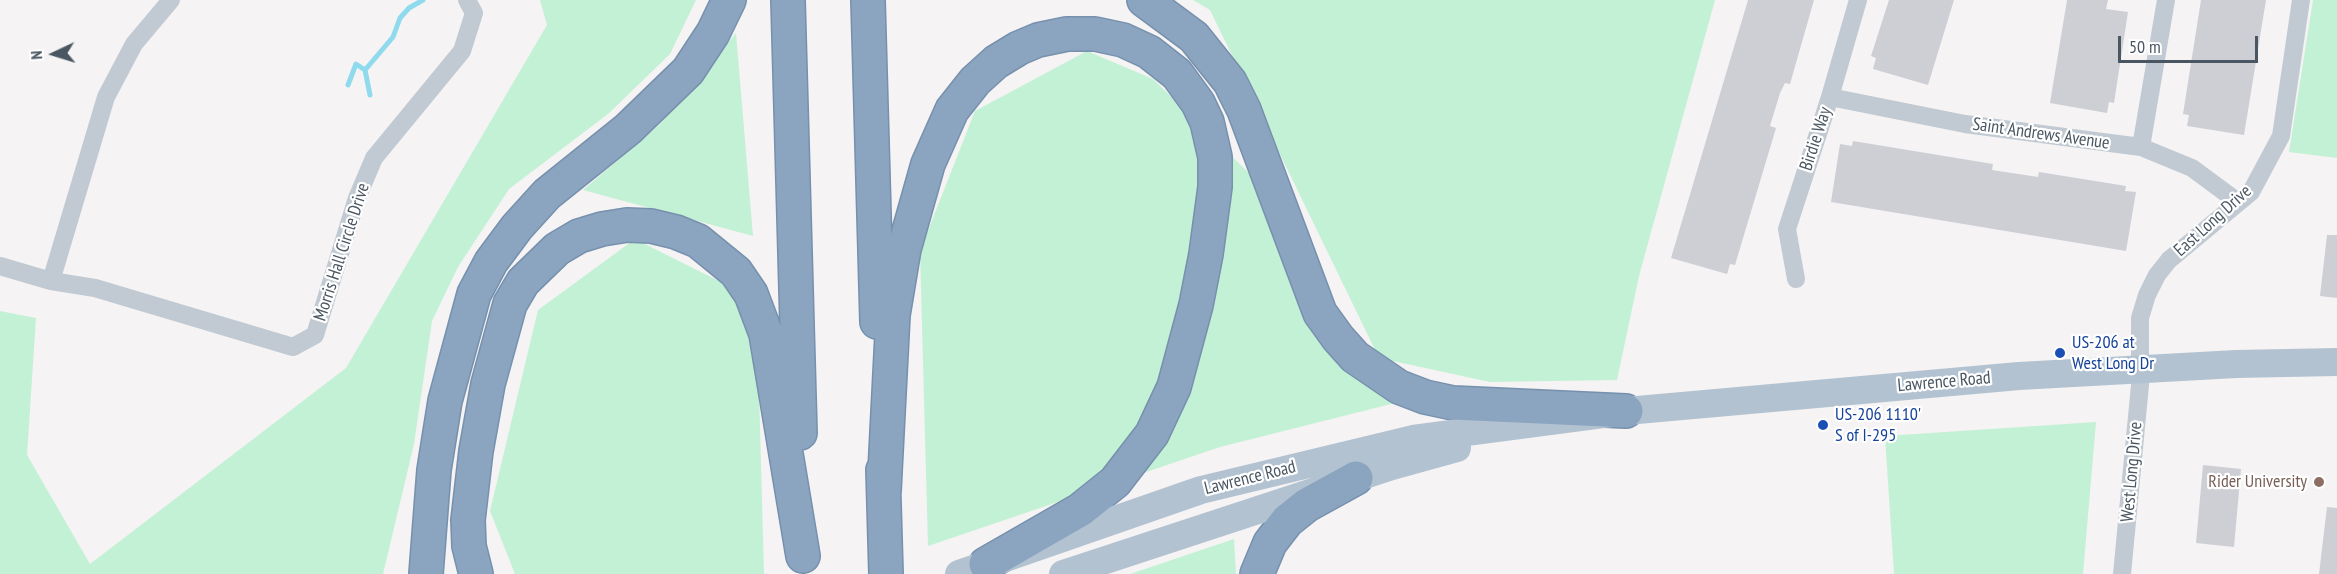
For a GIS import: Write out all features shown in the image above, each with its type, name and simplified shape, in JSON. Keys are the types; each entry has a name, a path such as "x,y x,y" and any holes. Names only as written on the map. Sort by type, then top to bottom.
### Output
{"highway":[{"path":"426,574 434,470 444,401 474,294 491,262 517,227 547,195 628,129 688,71 713,33 729,0"},
{"path":"788,0 803,565"},
{"path":"868,0 887,572"},
{"path":"1144,0 1194,37 1230,82 1244,110 1320,313 1338,339 1355,357 1399,387 1425,397 1453,403 1626,411"},
{"path":"884,491 893,315 904,249 928,164 952,110 975,81 996,62 1038,40 1066,34 1095,34 1123,40 1149,52 1177,74 1198,102 1207,122 1215,157 1215,187 1206,254 1196,305 1173,387 1152,434 1115,482 1080,510 972,569"},
{"path":"476,574 469,546 468,520 476,451 488,384 510,304 523,282 557,249 579,236 627,225 651,226 676,232 698,241 736,272 751,294 766,334 803,565"},
{"path":"1257,574 1270,543 1287,521 1307,505 1356,478"}],"main road":[{"name":"Lawrence Road","path":"972,569 1202,489 1413,439 1626,411 2007,377 2283,362 2337,362"},
{"name":"Lawrence Road","path":"1063,574 1356,478 1552,422"}],"street":[{"path":"51,281 106,97 134,44 171,0"},
{"name":"Morris Hall Circle Drive","path":"0,266 51,281 95,288 293,347 315,335 357,198 374,158 462,51 474,13 467,0"},
{"name":"Birdie Way","path":"1796,279 1787,229 1830,97 1857,0"},
{"path":"2141,147 2166,0"},
{"name":"East Long Drive","path":"2140,369 2140,318 2147,295 2157,275 2169,260 2251,192 2281,136 2301,0"},
{"name":"Saint Andrews Avenue","path":"1830,97 1965,124 2141,147 2192,168 2238,202"},
{"name":"West Long Drive","path":"2122,574 2140,369"}],"green space":[{"path":"540,0 696,0 670,54 608,114 509,189 458,267 432,321 414,444 383,574 0,574 0,311 36,318 27,455 90,564 346,368 547,25"},
{"path":"1193,0 1715,0 1639,276 1617,380 1490,382 1379,358 1210,10"},
{"path":"2313,0 2337,0 2337,158 2289,152"},
{"path":"736,33 753,236 583,190 659,125"},
{"path":"1087,51 1153,79 1261,185 1323,339 1403,401 1220,447 928,546 920,251 975,111"},
{"path":"635,239 739,291 757,317 764,574 515,574 490,511 538,310"},
{"path":"2096,422 2083,574 1894,574 1885,436"},
{"path":"1234,539 1236,574 1130,574"}],"building":[{"path":"1748,0 1814,0 1790,84 1785,83 1780,93 1770,126 1776,128 1735,265 1730,264 1727,274 1671,258"},
{"path":"1889,0 1954,0 1928,85 1873,69 1876,58 1871,56"},
{"path":"2067,0 2108,0 2106,9 2128,12 2114,103 2109,102 2107,113 2050,103"},
{"path":"2201,0 2266,0 2244,135 2187,126 2189,115 2183,114"},
{"path":"1853,141 1993,164 1992,170 2038,177 2039,172 2126,186 2125,191 2136,192 2126,251 1831,202 1840,144 1852,146"},
{"path":"2327,235 2337,235 2337,298 2320,296"},
{"path":"2203,465 2241,469 2234,547 2196,543"},
{"path":"2327,507 2337,508 2337,574 2319,574"}],"waterway":[{"path":"370,95 365,70 393,37 400,18 409,8 423,0"},
{"path":"348,85 356,64 365,70"}],"place":[{"name":"US-206 at West Long Dr","path":"2060,353"},
{"name":"US-206 1110' S of I-295","path":"1823,425"},
{"name":"Rider University","path":"2319,482"}]}
